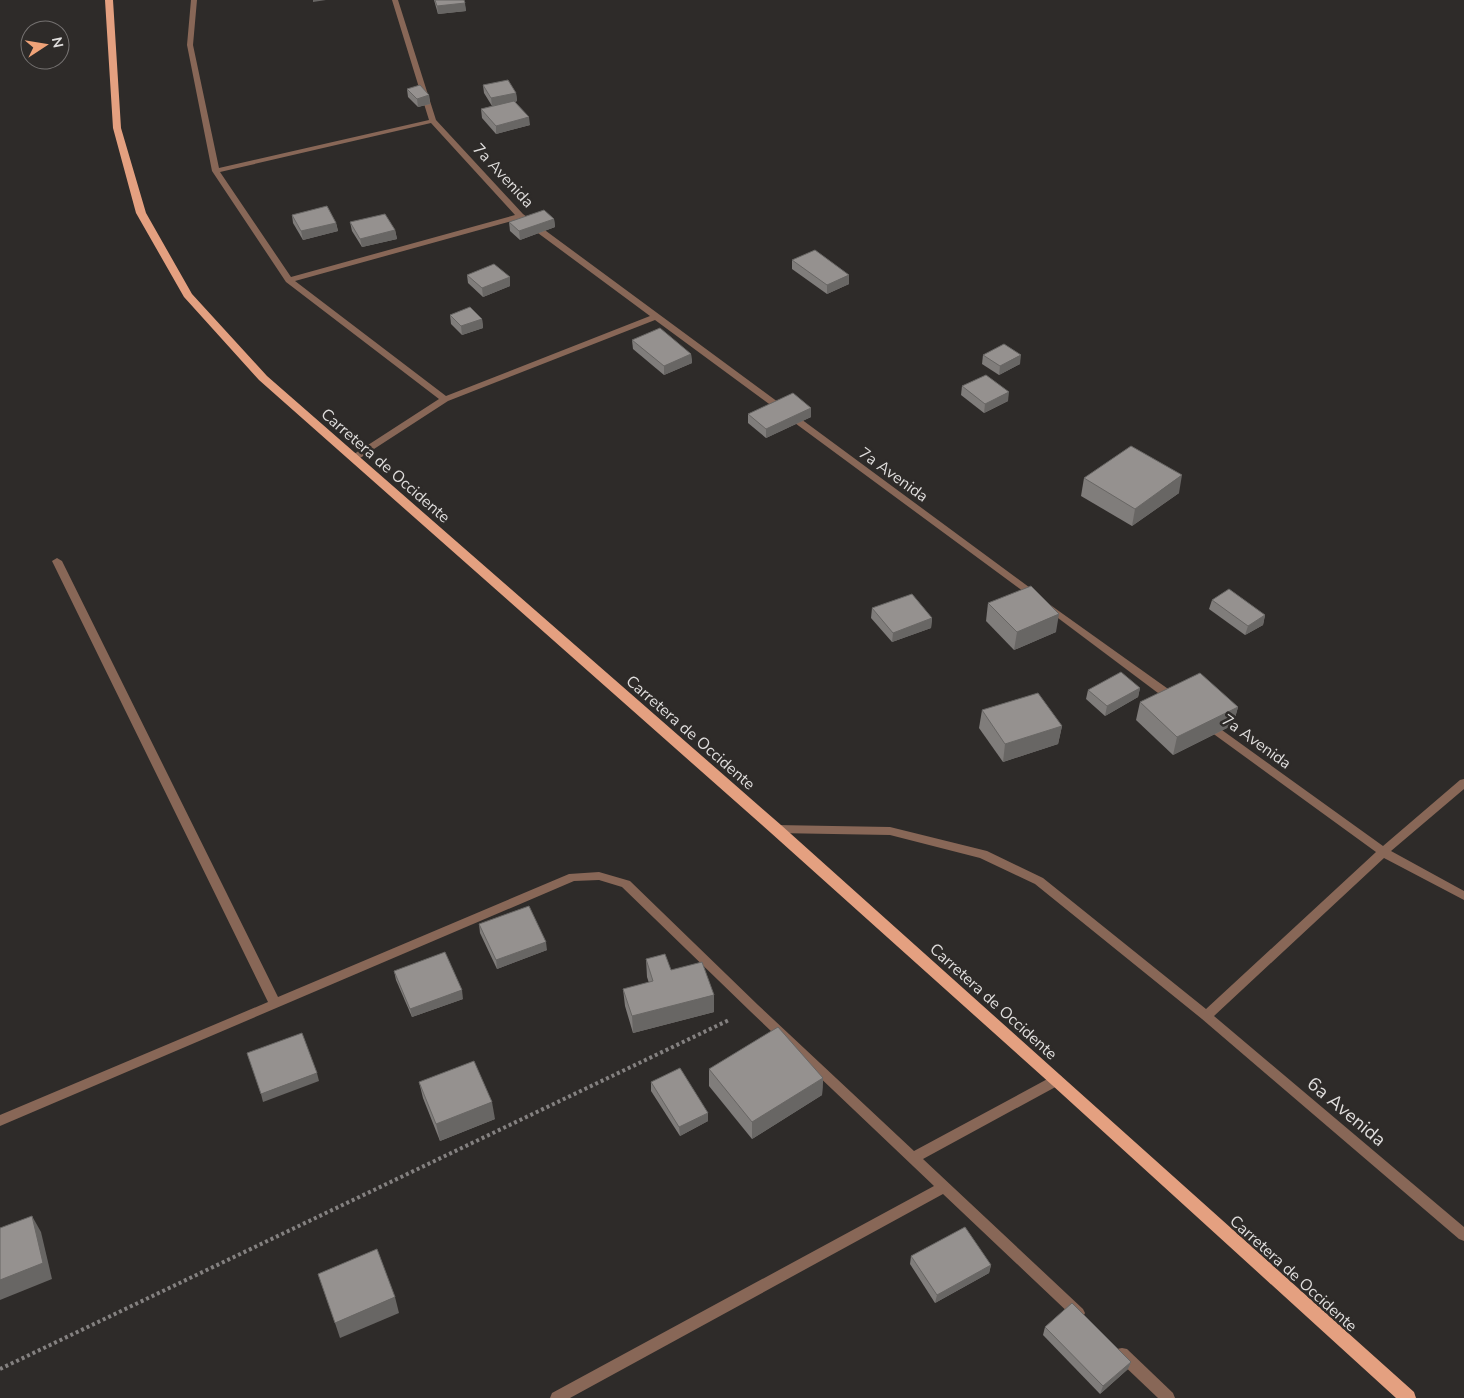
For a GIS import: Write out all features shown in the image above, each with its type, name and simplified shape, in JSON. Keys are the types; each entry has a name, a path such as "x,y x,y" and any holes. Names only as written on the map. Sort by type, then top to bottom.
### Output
{"main road":[{"name":"Carretera de Occidente","path":"109,0 117,128 141,214 188,295 264,378 776,829 1408,1398"}],"street":[{"path":"194,0 190,45 216,171 289,280 445,400"},
{"name":"7a Avenida","path":"395,0 433,120 520,216 1183,705"},
{"path":"216,171 433,120"},
{"path":"289,280 520,216"},
{"path":"354,458 445,400 655,316"},
{"path":"57,561 275,1003"},
{"name":"7a Avenida","path":"1199,717 1383,852 1464,896"},
{"path":"1206,1016 1383,852 1464,783"},
{"name":"6a Avenida","path":"776,829 890,831 984,854 1039,881 1206,1016 1462,1231"},
{"path":"0,1122 275,1003 573,878 599,876 626,884 754,1008 1089,1323"},
{"path":"913,1158 1057,1080"},
{"path":"557,1398 944,1188"},
{"path":"1110,1344 1168,1398"}],"path":[{"path":"0,1369 754,1008"}],"building":[{"path":"435,0 464,0 465,3 437,6"},
{"path":"508,80 516,93 491,98 483,85"},
{"path":"420,85 429,95 417,99 407,89"},
{"path":"514,101 529,117 496,126 481,109"},
{"path":"327,206 336,223 301,231 292,215"},
{"path":"544,210 554,219 519,231 509,222"},
{"path":"385,214 395,230 360,239 350,222"},
{"path":"815,250 849,275 827,285 792,260"},
{"path":"494,264 510,277 482,288 467,275"},
{"path":"470,307 482,319 461,326 450,315"},
{"path":"660,328 691,354 664,366 632,340"},
{"path":"1004,344 1021,355 1000,366 983,355"},
{"path":"986,375 1009,392 985,404 962,386"},
{"path":"793,393 811,408 766,429 748,414"},
{"path":"1131,446 1182,475 1135,509 1084,478"},
{"path":"1031,586 1059,614 1017,632 988,603"},
{"path":"1229,589 1265,615 1248,626 1212,600"},
{"path":"912,594 932,618 893,633 872,608"},
{"path":"1121,672 1140,688 1107,706 1088,690"},
{"path":"1200,673 1238,707 1177,737 1140,702"},
{"path":"1038,693 1062,726 1005,744 982,710"},
{"path":"529,906 546,942 496,960 479,924"},
{"path":"445,952 462,990 410,1009 394,971"},
{"path":"665,954 671,970 702,962 714,995 632,1016 623,989 653,981 646,959"},
{"path":"778,1027 823,1078 752,1122 709,1069"},
{"path":"302,1033 317,1073 261,1094 247,1053"},
{"path":"474,1061 492,1102 436,1124 419,1082"},
{"path":"680,1068 708,1113 679,1127 651,1082"},
{"path":"32,1216 43,1263 0,1280 0,1228"},
{"path":"965,1227 991,1265 937,1295 911,1256"},
{"path":"377,1249 395,1297 335,1323 318,1274"},
{"path":"1072,1303 1131,1362 1103,1386 1045,1327"}]}
